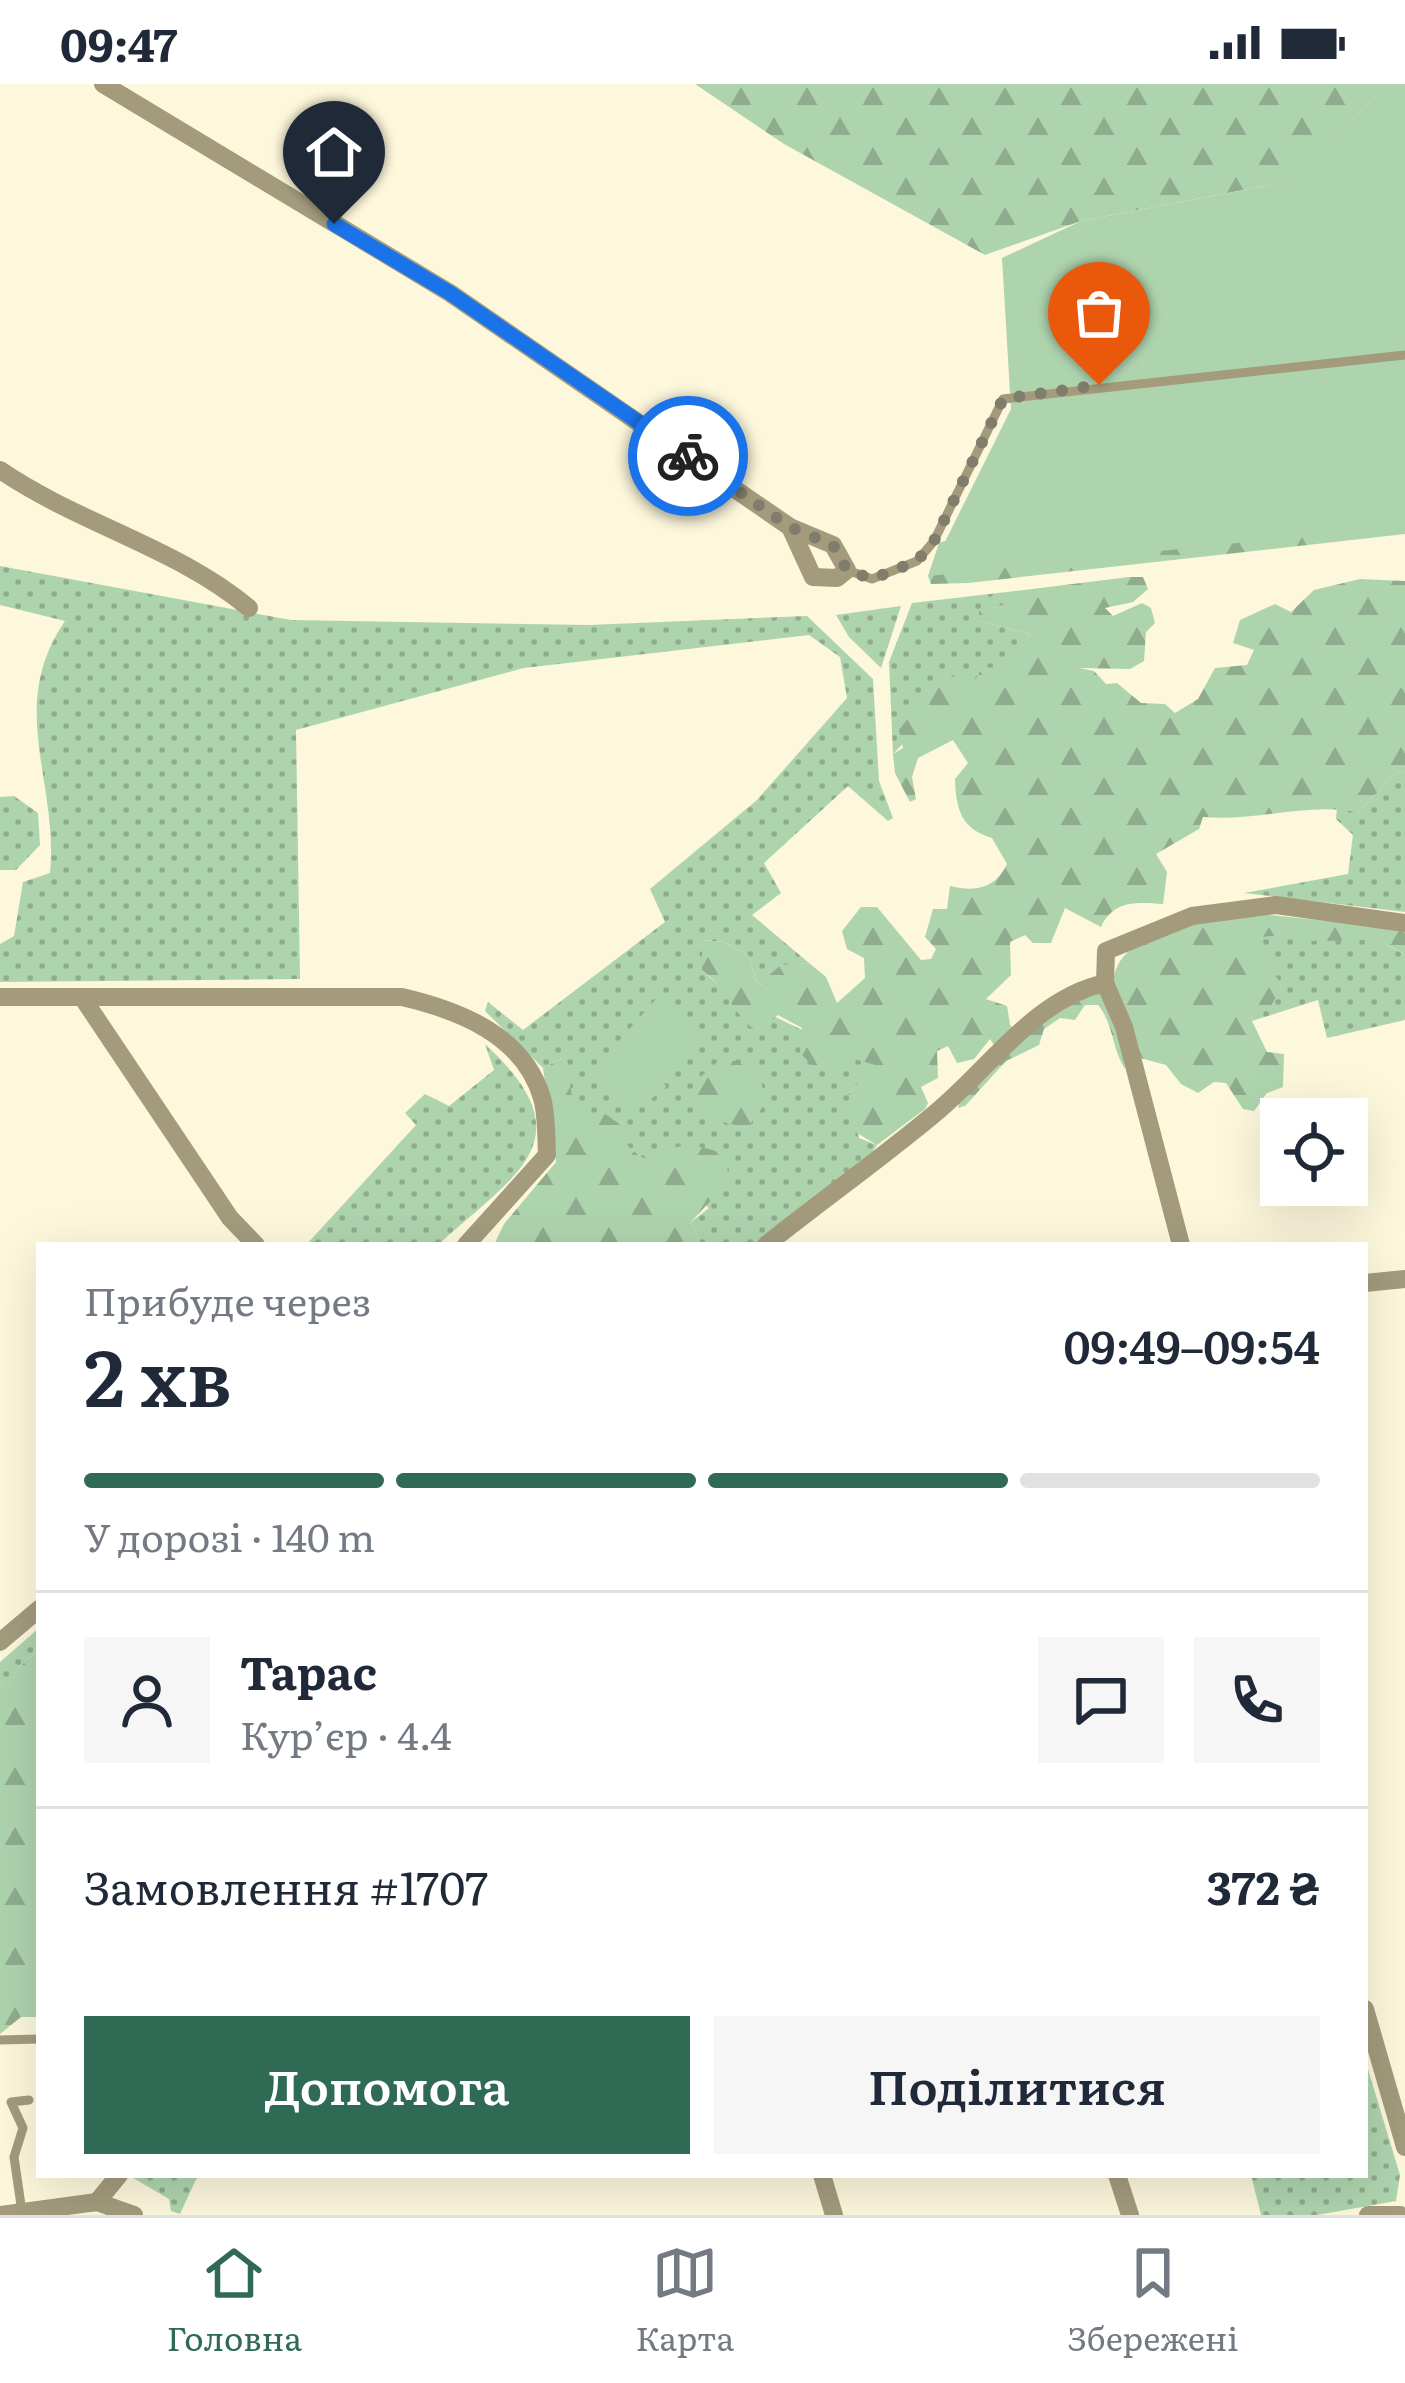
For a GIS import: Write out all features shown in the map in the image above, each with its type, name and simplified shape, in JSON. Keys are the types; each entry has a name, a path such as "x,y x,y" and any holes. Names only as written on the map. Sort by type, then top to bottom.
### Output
{"street":[{"path":"103,84 450,293 790,527 833,545 847,570 838,578 813,577 803,565 790,527"},
{"path":"0,470 36,495 214,579 249,608"},
{"path":"1180,1242 1124,1028 1106,983 1106,950 1192,916 1276,905 1405,923"},
{"path":"770,1242 937,1113 1051,1006 1075,990 1106,983"},
{"path":"0,997 402,997 455,1009 496,1034 542,1096 547,1155 469,1242"},
{"path":"82,997 230,1218 253,1242"},
{"path":"1368,1282 1405,1279"},
{"path":"0,1642 36,1612"},
{"path":"1368,2019 1405,2147"},
{"path":"97,2202 117,2178"},
{"path":"823,2178 834,2215"},
{"path":"1118,2178 1130,2215"},
{"path":"0,2215 97,2202 134,2215"},
{"path":"1368,2215 1400,2215"}],"lane":[{"path":"847,570 872,579 917,561 934,541 1003,399 1405,355"},
{"path":"0,2040 36,2038"},
{"path":"22,2212 14,2157 23,2128 11,2102 29,2100"}],"green space":[{"path":"695,84 1377,84 1377,94 1296,180 1081,221 985,255 784,144"},
{"path":"1377,84 1405,84 1405,525 928,576 1011,409 1002,258 1081,221 1295,180 1377,94"},
{"path":"1405,471 1405,534 968,583 931,584 928,576 939,543 982,529"},
{"path":"0,566 291,620 589,625 807,616 873,679 879,781 893,818 888,821 848,786 764,863 781,893 752,915 809,963 781,966 770,974 770,992 756,981 749,956 724,942 702,940 702,970 729,995 876,1065 849,1093 859,1138 877,1145 868,1159 763,1242 700,1242 691,1222 709,1208 627,1146 574,1119 562,1058 543,1068 485,1011 488,1002 523,1030 665,922 650,889 757,800 847,698 840,657 809,635 524,668 296,730 300,979 0,982 0,944 14,936 23,882 50,873 51,840 37,715 48,653 65,621 0,605"},
{"path":"1143,577 1148,589 1133,602 1105,608 1113,616 1142,603 1151,608 1155,623 1146,632 1144,661 1130,669 1079,668 1094,671 1106,684 1117,683 1141,703 1165,704 1175,713 1198,699 1215,668 1247,665 1254,650 1233,643 1240,620 1275,604 1291,612 1314,590 1360,579 1405,581 1405,772 1398,771 1358,812 1319,809 1203,817 1199,829 1156,854 1167,872 1163,904 1119,907 1101,927 1065,908 1051,943 1033,943 1025,935 1010,942 1011,975 986,999 1007,1006 1010,1025 1022,1038 1054,1006 1100,992 1123,1046 1125,1069 1103,1012 1098,1005 1085,1005 1075,1020 1060,1018 1044,1029 1039,1045 1006,1061 958,1108 1000,1054 990,1039 974,1059 957,1063 948,1046 937,1051 938,1078 921,1087 928,1103 925,1109 877,1145 850,1129 849,1093 875,1065 851,1058 838,1071 813,1066 800,1053 802,1028 778,1015 767,1025 751,1027 702,970 702,940 724,942 749,956 756,981 769,991 770,974 781,965 809,963 826,977 837,1003 865,978 864,958 847,949 842,931 861,907 877,907 921,960 931,959 936,949 925,937 933,909 947,909 950,886 983,887 997,879 1007,864 992,838 973,829 962,816 955,779 968,763 953,740 918,758 912,777 916,799 910,802 895,773 893,754 903,748 899,730 927,694 956,675 961,685 979,689 975,680 982,668 1009,667 1030,634 979,621 979,611 1003,605 1007,592"},
{"path":"1007,592 1004,605 980,611 979,621 1030,634 1009,668 980,690 960,685 893,754 889,662 912,603"},
{"path":"901,606 881,668 849,637 836,615"},
{"path":"1398,771 1405,772 1405,912 1244,893 1348,874 1353,835 1336,819 1337,808 1358,812"},
{"path":"14,796 38,813 40,845 16,870 0,870 0,797"},
{"path":"1251,913 1405,929 1405,955 1371,941 1277,936 1255,940 1282,987 1269,1009 1257,1009 1252,1021 1267,1052 1284,1054 1283,1087 1260,1098 1254,1111 1243,1109 1226,1083 1214,1082 1198,1093 1181,1084 1166,1065 1140,1058 1123,1020 1115,996 1115,974 1124,956 1162,932"},
{"path":"1272,933 1358,938 1405,955 1405,1020 1327,1038 1318,1000 1252,1021 1257,1008 1282,987 1254,940"},
{"path":"657,998 702,1033 661,1078 666,1087 629,1117 592,1071"},
{"path":"485,1044 516,1077 532,1106 536,1131 529,1154 492,1197 441,1242 309,1242 416,1125 405,1113 425,1094 449,1106 494,1070"},
{"path":"724,1056 760,1073 765,1104 747,1128 703,1117 694,1083"},
{"path":"562,1058 568,1063 574,1118 601,1111 625,1128 627,1146 647,1161 686,1146 728,1156 727,1183 691,1222 700,1242 495,1242 504,1224 556,1162 543,1068"},
{"path":"36,1631 36,1653 17,1669 10,1687 0,1684 0,1662"},
{"path":"36,1653 36,2017 21,2017 0,2034 0,1684 10,1686 17,1669"},
{"path":"1368,2069 1400,2175 1396,2201 1317,2215 1261,2215 1252,2178 1368,2178"},
{"path":"133,2178 197,2178 180,2214 171,2211 169,2199"}],"way so far":[{"path":"688,456 790,527 833,545 847,561 847,570 872,579 917,561 934,541 1003,399 1099,385"}],"route":[{"path":"334,224 450,293 688,456"}]}
